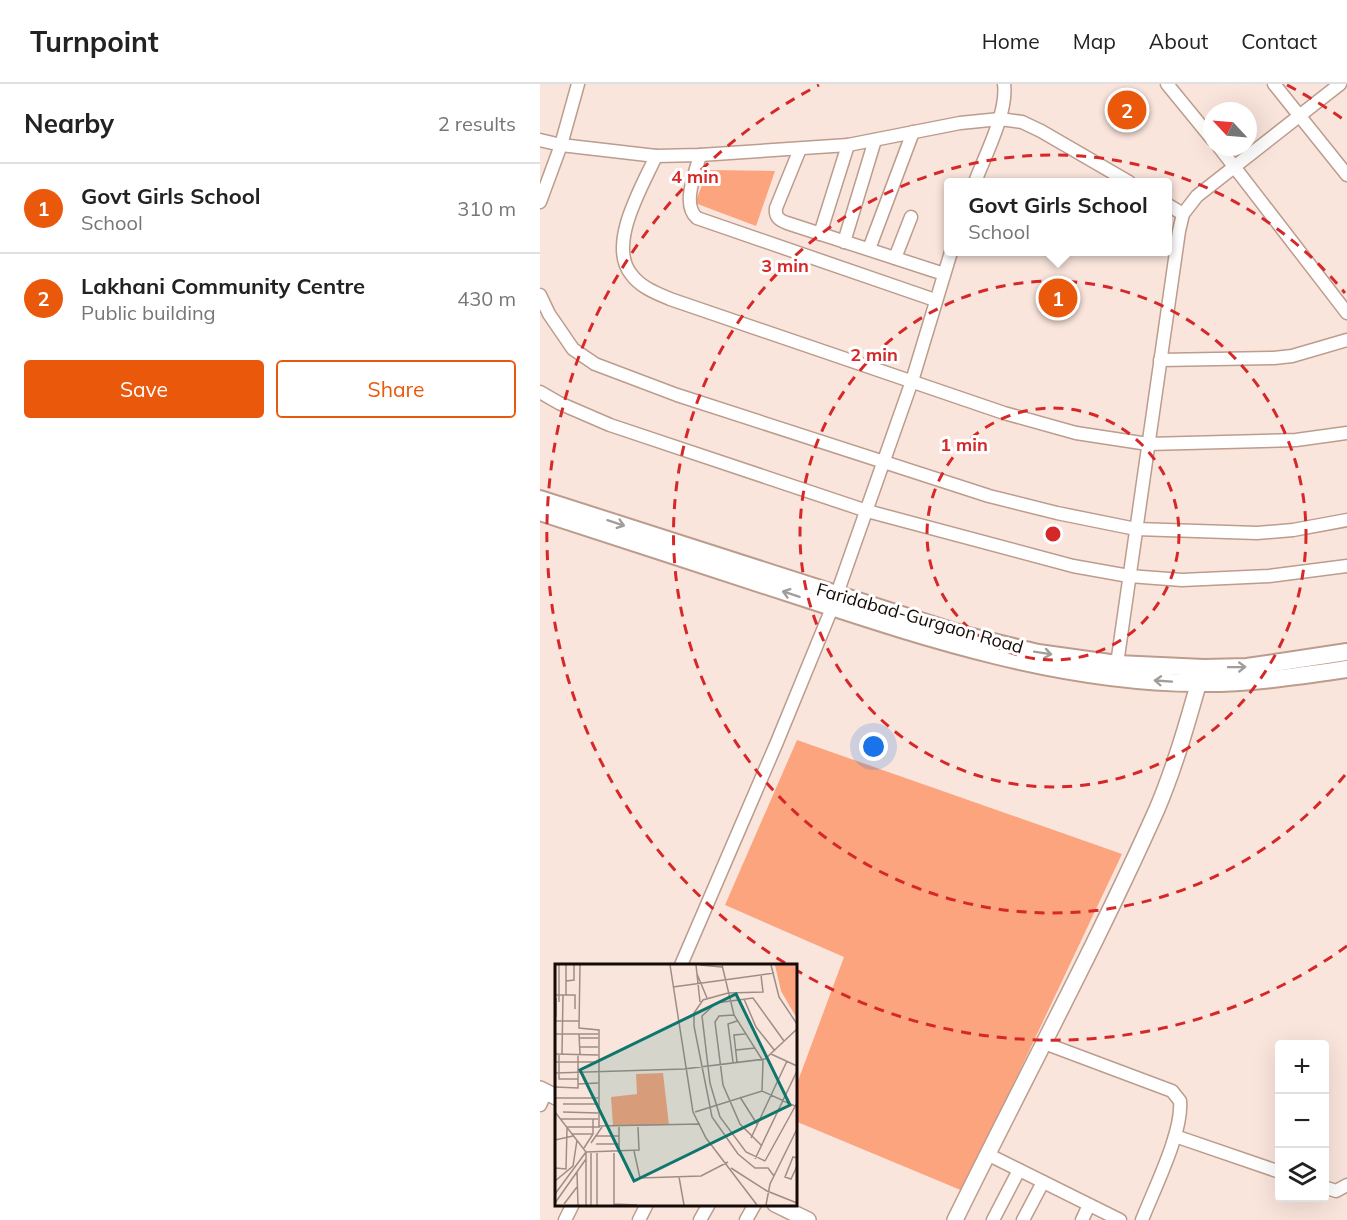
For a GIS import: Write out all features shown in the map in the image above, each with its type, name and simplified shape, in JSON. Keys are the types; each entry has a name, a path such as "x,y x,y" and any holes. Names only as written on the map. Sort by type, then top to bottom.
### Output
{"main road":[{"name":"Faridabad-Gurgaon Road","path":"540,499 984,654 1056,670 1137,679 1201,675 1303,676 1347,669"},
{"name":"Faridabad-Gurgaon Road","path":"540,512 834,601 1038,653 1201,675 1347,652"}],"street":[{"path":"540,202 561,145 579,84"},
{"path":"977,178 1005,103 1004,84"},
{"path":"1167,84 1203,128"},
{"path":"1274,84 1347,175"},
{"path":"1117,664 1183,214 1197,196 1340,84"},
{"path":"540,140 561,145 656,156 700,155 848,145 960,123 1000,119 1022,122 1041,131 1121,178"},
{"path":"869,249 913,132"},
{"path":"844,242 875,140"},
{"path":"820,234 848,145"},
{"path":"800,149 775,213 781,221 944,274"},
{"path":"700,155 690,200 692,214 697,218 935,300"},
{"path":"656,156 624,234 624,260 628,270 639,282 670,299 1036,423 1076,433 1148,444 1296,440 1347,433"},
{"path":"1226,156 1347,312"},
{"path":"1172,208 1183,214"},
{"path":"895,258 911,217"},
{"path":"681,964 777,742 834,601 912,381 950,256"},
{"path":"540,295 549,314 573,349 594,364 667,391 1017,504 1136,529 1257,533 1293,530 1347,520"},
{"path":"1160,360 1274,358 1302,354 1347,340"},
{"path":"540,392 559,403 610,425 867,511 1050,561 1129,576 1197,580 1269,576 1347,566"},
{"path":"955,1220 1044,1043 1157,808 1185,732 1201,675"},
{"path":"1044,1043 1172,1091 1180,1101 1181,1108 1175,1136 1142,1220"},
{"path":"1175,1136 1275,1170"},
{"path":"987,1154 1120,1220"},
{"path":"993,1220 1019,1170"},
{"path":"1023,1220 1043,1182"},
{"path":"1329,1189 1336,1191 1347,1185"},
{"path":"565,1220 572,1205"},
{"path":"639,1220 646,1205"},
{"path":"700,1220 708,1205"},
{"path":"746,1220 754,1205"},
{"path":"777,1205 791,1216 808,1220"},
{"path":"1082,1220 1089,1205"}],"shaded area":[{"path":"708,170 775,171 756,226 695,203"},
{"path":"797,740 1122,854 963,1191 796,1121 796,1086 844,957 725,905"}],"place":[{"name":"Lakhani Community Centre","path":"1127,110"},
{"name":"Govt Girls School","path":"1058,298"}]}
